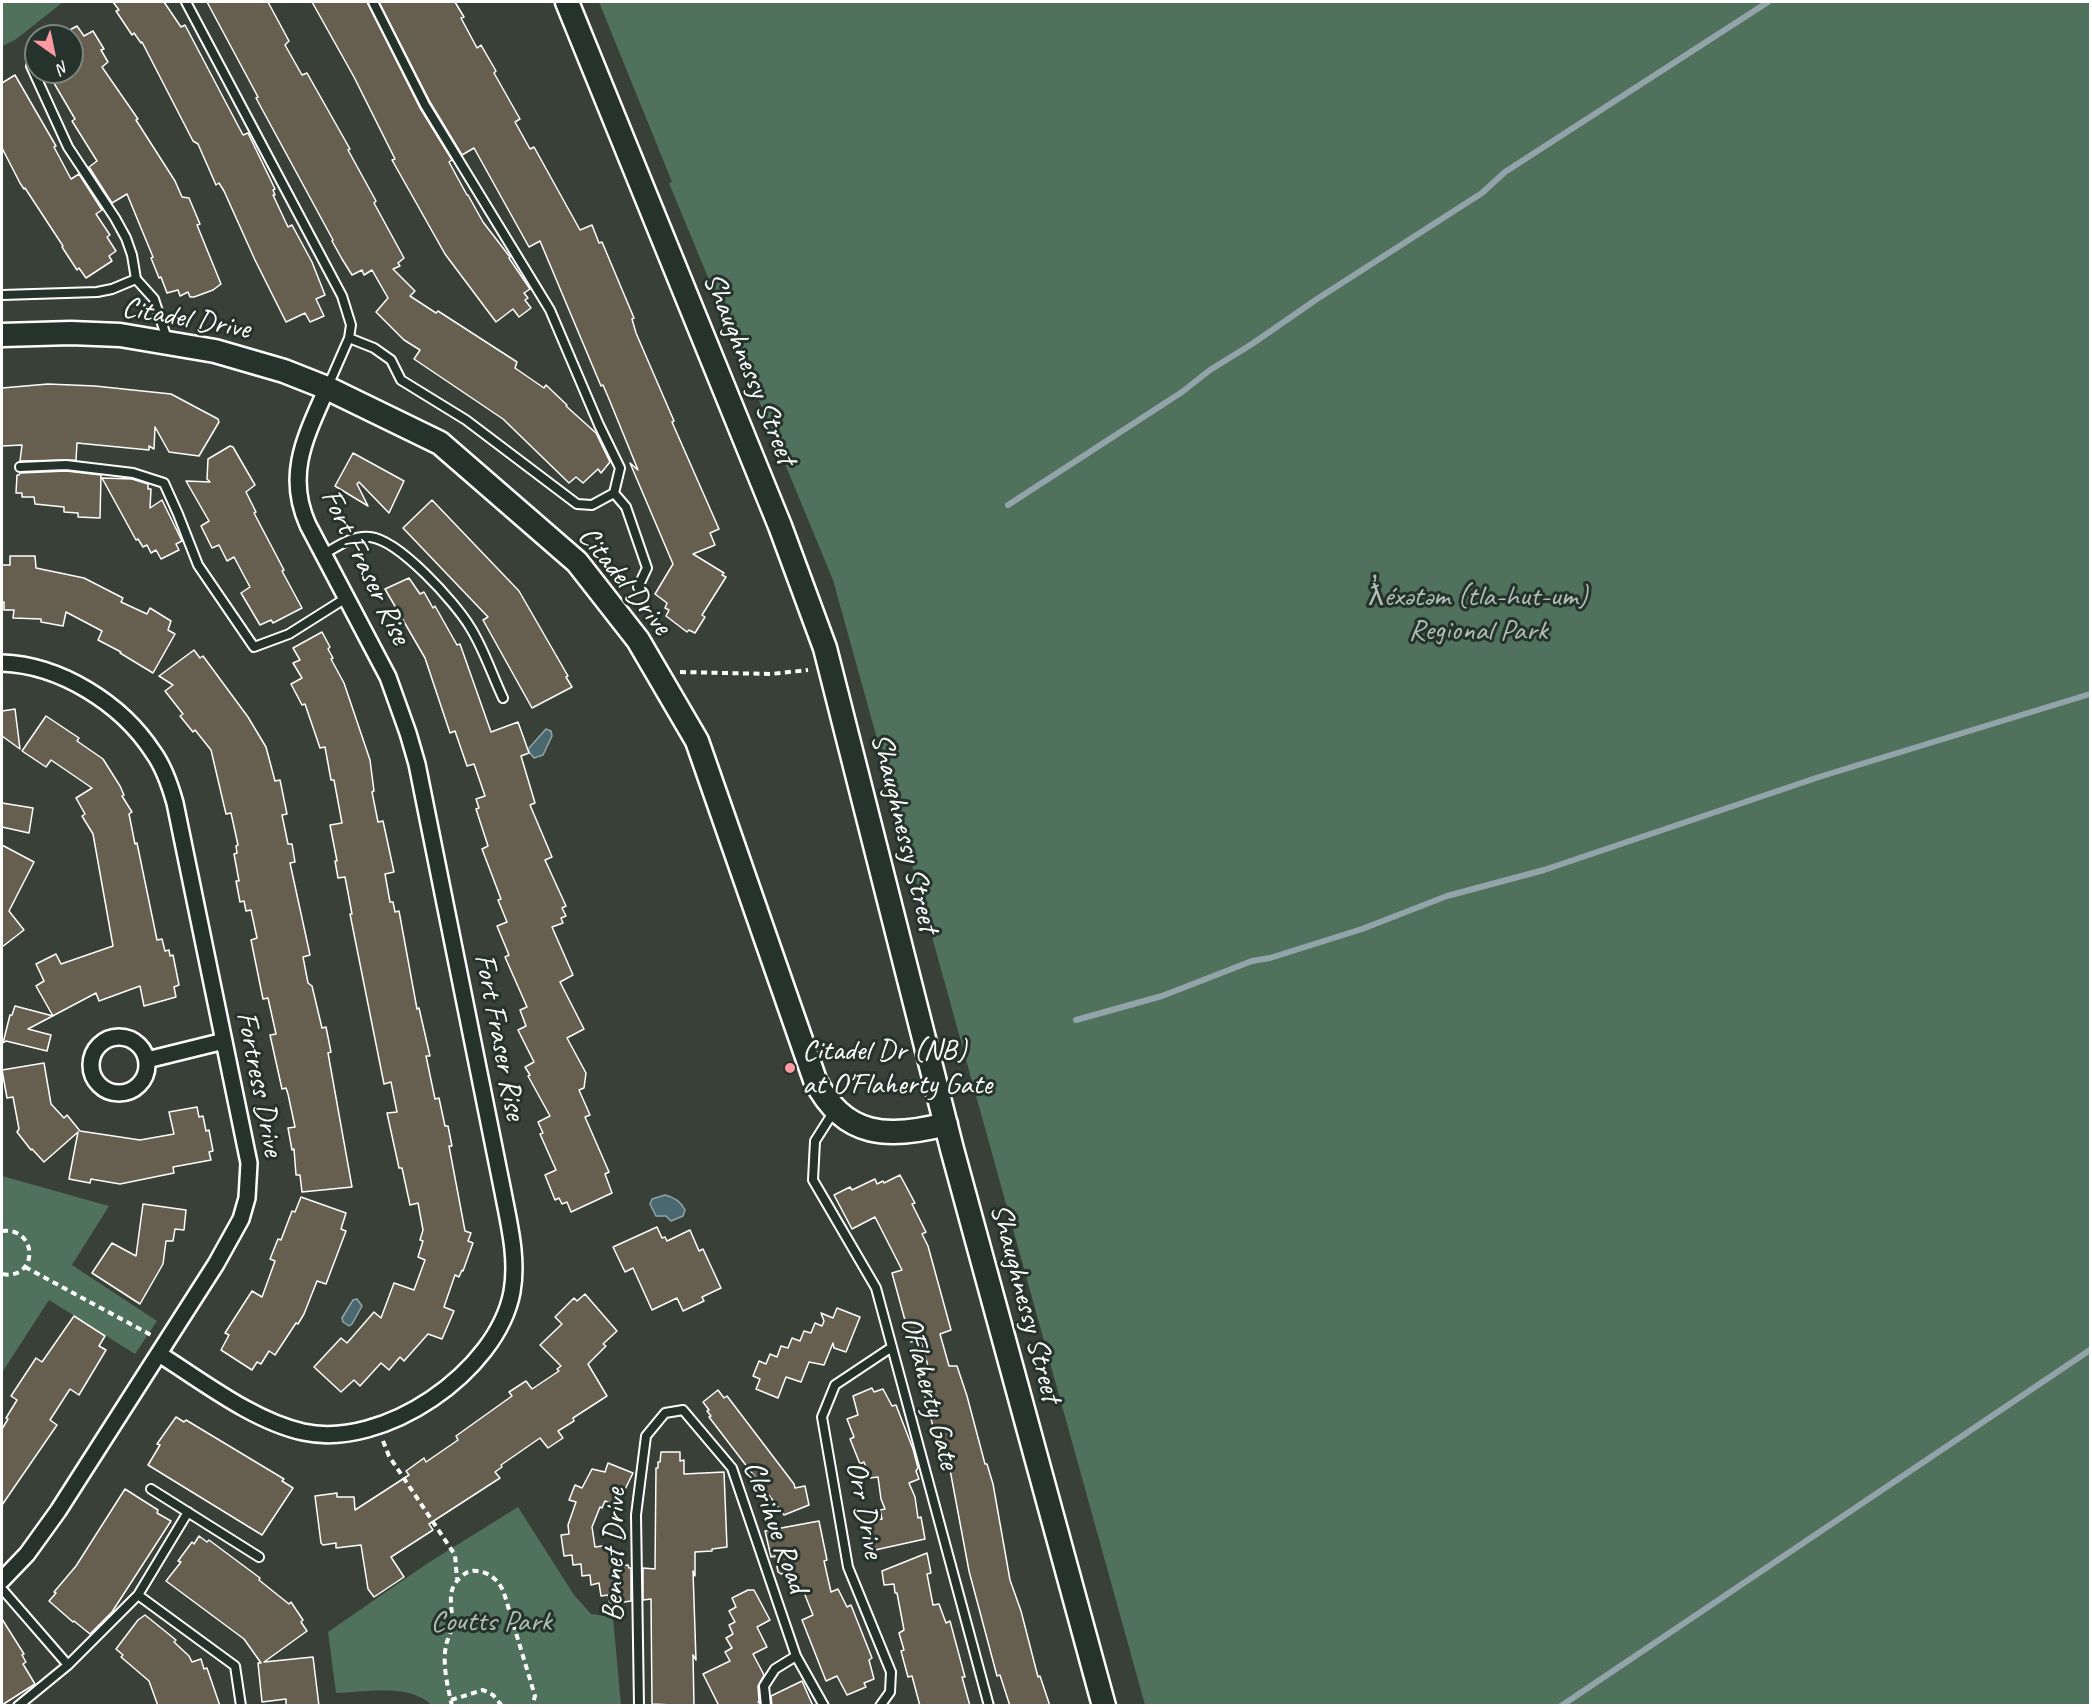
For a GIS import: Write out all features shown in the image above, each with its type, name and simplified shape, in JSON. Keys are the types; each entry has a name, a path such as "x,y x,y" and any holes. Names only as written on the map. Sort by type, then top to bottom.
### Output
{"main road":[{"name":"Shaughnessy Street","path":"567,2 780,526 832,668 946,1124 1104,1706"},
{"name":"Citadel Drive","path":"2,335 120,335 215,351 255,362 327,388 440,443 577,561 638,640 697,741 815,1080 823,1096 848,1119 866,1128 884,1133 906,1132 946,1124"}],"street":[{"name":"Fort Fraser Rise","path":"159,1354 273,1423 306,1433 333,1434 359,1431 378,1426 414,1409 466,1371 494,1338 512,1293 514,1269 512,1241 505,1202 417,764 387,677 302,511 298,463 327,388"},
{"name":"Fortress Drive","path":"2,663 13,663 53,673 102,700 124,718 153,752 162,767 175,803 249,1163 247,1198 241,1219 233,1235 58,1512 27,1554 2,1580"},
{"path":"147,1060 224,1041"}],"lane":[{"path":"186,2 342,296 351,325 349,338 327,388"},
{"path":"349,338 374,348 391,360 401,380 466,420 577,504 592,505 614,492 620,468 550,310 425,105 374,2"},
{"path":"39,84 68,147 126,238 132,255 135,279 154,299 168,343"},
{"path":"2,295 97,292 112,289 135,279"},
{"path":"20,467 66,465 133,473 164,483 198,565 254,647 289,634 347,597"},
{"path":"614,492 626,507 647,568 638,587"},
{"path":"324,554 353,538 368,536 383,539 390,544 430,579 462,615 472,629 502,698"},
{"name":"OFlaherty Gate","path":"835,1109 815,1141 813,1180 876,1288 989,1706"},
{"name":"Orr Drive","path":"880,1706 890,1692 891,1672 848,1567 822,1417 835,1385 892,1347"},
{"name":"Clerihue Road","path":"665,1413 683,1410 732,1468 796,1656 824,1706"},
{"name":"Bennet Drive","path":"639,1706 636,1515 646,1436 665,1413"},
{"path":"151,1489 259,1557"},
{"path":"18,1706 68,1665 138,1595 188,1512"},
{"path":"2,1589 68,1665"},
{"path":"138,1595 235,1666 241,1706"},
{"path":"766,1706 764,1686 775,1669 796,1656"}],"path":[{"path":"680,672 771,674 808,670"},
{"path":"2,1231 14,1231 24,1238 30,1252 25,1264 13,1275 2,1274"},
{"path":"25,1264 151,1335"},
{"path":"383,1441 388,1456 455,1555 457,1579 450,1595 452,1627 445,1650 452,1703 471,1692 483,1690 493,1695 502,1706"},
{"path":"457,1579 469,1571 478,1571 490,1575 501,1584 535,1696 532,1706"}],"green space":[{"path":"2,2 63,2 35,24 24,24 24,33 2,46"},
{"name":"ƛ̓éxətəm (tla-hut-um) Regional Park","path":"599,2 2090,2 2090,1705 1145,1705 833,580 669,183 672,182"},
{"path":"2,1176 109,1206 72,1265 157,1321 135,1354 49,1300 3,1371"},
{"name":"Coutts Park","path":"518,1507 574,1595 591,1614 613,1617 621,1705 432,1706 413,1694 387,1690 336,1693 328,1632 428,1563"}],"water":[{"path":"546,729 551,731 552,736 543,755 534,758 529,748"},
{"path":"665,1195 681,1205 685,1210 683,1216 671,1221 666,1216 656,1216 650,1204 652,1199"},
{"path":"357,1299 362,1306 349,1326 343,1322 342,1318 353,1300"}],"building":[{"path":"113,2 164,2 181,27 185,25 243,135 248,133 275,189 273,190 275,195 273,195 288,227 292,225 312,262 325,295 316,299 324,316 310,322 305,313 286,322 224,191 219,183 216,185 198,144 193,141 142,42 134,33 132,35 116,11 119,10"},
{"path":"207,2 268,2 289,41 285,45 302,75 307,73 350,149 348,150 376,201 374,203 404,258 398,263 400,266 393,269 415,291 410,296 436,313 438,311 517,362 515,368 544,388 546,385 596,433 610,462 601,473 598,469 583,483 576,477 569,483 503,419 414,359 420,350 404,340 376,312 388,298 372,270 364,275 362,270 352,275 342,259"},
{"path":"312,2 367,2 420,108 452,160 449,162 467,195 530,289 524,293 528,298 525,300 531,308 519,317 513,309 496,322 445,254 392,160 395,159 354,77"},
{"path":"379,2 455,2 477,48 481,45 496,71 494,73 520,119 515,122 530,149 534,147 580,230 592,225 599,243 602,242 634,318 632,319 636,333 674,421 672,422 719,529 710,533 715,545 693,554 724,573 722,575 726,577 702,615 705,617 695,633 689,630 687,632 666,616 669,610 665,608 667,603 655,594 673,564 630,463 638,470 609,399 603,385 601,386 540,241 529,247 474,148 462,155 430,102"},
{"path":"93,31 104,49 101,50 108,62 102,67 138,119 136,120 175,181 182,197 189,198 200,224 197,225 221,284 213,290 194,297 190,297 188,292 180,296 178,290 167,293 127,194 112,203 89,167 97,161 72,121 75,119 55,84 84,84 84,36"},
{"path":"15,75 56,146 54,147 71,179 79,174 102,210 96,214 110,235 107,237 116,251 109,256 112,261 86,278 79,268 77,270 20,183 2,148 2,83"},
{"path":"48,384 95,386 171,394 218,419 219,422 199,456 169,452 155,427 154,449 149,446 149,450 77,443 76,460 20,461 22,445 2,446 2,388"},
{"path":"230,446 233,447 255,485 246,492 256,512 254,513 302,608 273,623 271,620 260,625 241,593 250,587 234,557 227,561 219,545 212,548 201,526 209,521 186,481 210,482 207,479 208,459"},
{"path":"353,453 404,481 389,513 359,482 357,484 368,506 335,486"},
{"path":"66,471 101,475 100,518 78,517 78,513 64,512 64,507 35,504 34,497 22,497 22,493 16,493 17,475 20,473"},
{"path":"102,478 132,479 148,484 148,489 151,489 150,508 162,500 182,541 176,544 179,550 161,559 156,550 151,553 147,545 143,547 138,539 136,540"},
{"path":"432,500 519,591 568,676 566,677 572,687 532,708 483,620 488,617 403,528"},
{"path":"10,556 35,556 36,568 84,578 123,598 121,602 147,614 150,608 171,621 168,630 175,634 153,673 98,640 102,631 66,612 63,626 41,622 41,619 13,618 14,610 4,610 4,602 2,602 2,565 10,565"},
{"path":"409,578 420,594 424,592 433,608 435,606 457,645 460,644 491,732 518,722 529,753 521,756 535,803 530,805 552,857 545,860 566,906 562,908 566,916 561,918 563,923 552,927 573,975 560,982 584,1029 567,1038 586,1073 584,1088 579,1090 590,1115 585,1117 609,1172 605,1174 612,1193 571,1212 567,1202 562,1204 559,1198 555,1200 545,1175 556,1170 540,1134 543,1133 538,1122 550,1116 525,1067 534,1062 518,1030 526,1026 520,1010 527,1007 505,957 509,955 497,926 507,922 482,849 488,846 476,809 479,808 476,799 485,796 474,764 467,766 455,731 450,733 425,658 385,589"},
{"path":"322,632 330,647 328,649 333,658 331,659 344,683 370,760 374,791 372,792 378,822 383,821 394,872 385,874 390,902 393,902 395,912 399,911 417,1009 419,1008 430,1056 426,1056 435,1099 439,1098 445,1126 448,1126 452,1146 449,1146 465,1231 471,1233 468,1241 473,1243 463,1271 459,1277 455,1275 444,1307 454,1311 442,1339 428,1334 404,1361 400,1357 389,1370 381,1363 360,1386 354,1380 341,1392 314,1367 341,1338 347,1343 374,1312 381,1318 394,1283 414,1290 425,1260 418,1257 423,1241 420,1240 423,1230 418,1203 410,1205 387,1113 397,1112 391,1082 384,1084 350,914 352,914 345,877 338,878 330,825 342,823 334,780 331,780 325,747 320,748 305,704 302,705 291,684 302,678 293,663 300,660 293,648"},
{"path":"194,650 200,658 203,656 248,717 266,747 275,781 280,780 287,814 282,815 288,844 292,844 295,862 290,863 310,955 303,957 308,983 312,986 322,1028 326,1027 331,1052 328,1053 352,1187 302,1192 300,1175 296,1175 294,1149 292,1150 288,1128 295,1127 286,1088 282,1089 270,1035 276,1034 268,998 263,999 251,940 257,938 251,910 246,911 244,901 240,902 234,854 237,853 236,846 238,845 231,813 226,814 211,750 180,716 183,714 165,691 173,685 159,676"},
{"path":"15,709 20,749 2,736 2,711"},
{"path":"46,716 79,738 77,741 103,759 120,786 124,795 122,796 132,812 129,814 157,940 162,939 165,951 169,950 170,956 173,955 179,985 174,987 176,997 144,1006 140,986 99,1001 96,993 53,1016 36,986 44,981 36,964 56,954 61,964 113,946 93,834 82,816 85,814 76,798 92,788 51,760 46,767 22,751"},
{"path":"2,803 33,808 29,833 2,827"},
{"path":"2,845 34,862 9,911 24,930 2,947"},
{"path":"15,1006 53,1016 28,1029 51,1035 47,1051 6,1041 3,1043 10,1015"},
{"path":"44,1063 51,1104 64,1118 67,1115 80,1131 140,1140 174,1134 169,1112 197,1107 199,1117 203,1116 206,1131 209,1130 213,1151 209,1152 211,1160 173,1167 174,1173 120,1184 91,1179 90,1183 69,1179 78,1132 44,1162 17,1132 19,1129 13,1097 7,1098 2,1070"},
{"path":"900,1175 915,1203 912,1204 926,1232 922,1234 928,1246 951,1330 940,1334 949,1366 957,1366 967,1396 985,1464 987,1464 993,1484 1010,1580 1021,1611 1038,1677 1040,1676 1050,1706 1010,1706 1000,1675 997,1676 969,1571 948,1459 942,1461 919,1373 929,1370 921,1340 911,1342 892,1273 902,1270 875,1217 852,1229 834,1195 850,1187 852,1190 875,1179 877,1184 883,1181 884,1183"},
{"path":"301,1197 346,1213 341,1229 346,1231 326,1284 317,1281 298,1324 296,1323 275,1355 269,1351 261,1364 257,1362 252,1370 221,1350 229,1335 225,1333 252,1291 262,1297 275,1261 270,1259"},
{"path":"143,1204 186,1210 184,1230 175,1229 173,1241 166,1241 163,1264 140,1304 92,1273 112,1243 136,1256"},
{"path":"657,1227 662,1238 665,1237 667,1241 690,1230 699,1251 703,1249 721,1288 702,1297 704,1301 683,1311 677,1298 652,1310 633,1268 625,1272 613,1247"},
{"path":"585,1294 617,1331 603,1344 606,1346 588,1364 607,1396 573,1418 574,1421 558,1431 563,1438 548,1448 540,1438 501,1465 502,1467 495,1472 500,1478 429,1524 433,1530 391,1557 404,1577 374,1597 368,1589 361,1545 336,1548 336,1543 323,1545 321,1543 315,1496 337,1493 337,1497 354,1497 355,1510 409,1475 406,1471 424,1458 426,1462 458,1440 456,1436 512,1396 509,1392 526,1381 532,1389 559,1371 557,1369 561,1366 540,1345 562,1324 555,1317 574,1298 577,1301"},
{"path":"837,1308 860,1317 846,1352 834,1348 833,1343 824,1365 809,1362 801,1382 786,1377 778,1398 756,1389 760,1379 753,1376 759,1361 766,1364 770,1354 777,1357 781,1346 788,1348 792,1338 800,1341 804,1331 811,1333 815,1323 822,1326 824,1321 821,1313 833,1318"},
{"path":"74,1316 105,1336 99,1346 106,1350 79,1395 70,1389 50,1420 57,1425 2,1505 2,1429 17,1400 11,1396 36,1358 42,1362"},
{"path":"872,1388 874,1392 883,1389 892,1406 896,1405 913,1449 919,1479 909,1483 915,1497 918,1518 921,1517 925,1539 875,1550 871,1521 882,1519 880,1510 885,1509 878,1477 870,1478 864,1462 860,1464 850,1439 854,1437 847,1419 858,1415 853,1396"},
{"path":"718,1390 724,1398 727,1396 795,1488 805,1486 809,1505 784,1515 709,1417 711,1416 707,1411 709,1410 703,1402"},
{"path":"176,1417 184,1422 186,1420 284,1479 282,1481 293,1488 262,1535 148,1465 160,1445 157,1444"},
{"path":"661,1452 680,1452 680,1461 684,1460 684,1474 724,1472 727,1547 695,1552 695,1576 693,1571 696,1660 693,1655 694,1706 652,1704 651,1599 643,1600 643,1568 655,1569 656,1468 660,1462"},
{"path":"608,1463 633,1473 617,1506 605,1501 592,1527 595,1547 610,1545 613,1567 628,1565 631,1568 631,1601 610,1604 608,1595 601,1596 599,1583 591,1585 590,1575 582,1576 581,1564 573,1565 572,1555 564,1556 561,1535 569,1534 568,1525 576,1502 569,1500 575,1485 582,1488 592,1469 605,1472"},
{"path":"125,1489 171,1521 112,1612 90,1634 49,1601 76,1566"},
{"path":"819,1521 831,1592 838,1589 847,1607 851,1605 872,1658 869,1660 874,1679 864,1683 866,1687 847,1695 837,1676 826,1681 802,1620 813,1615 803,1590 797,1592 791,1572 781,1574 778,1572 775,1556 771,1557 765,1531"},
{"path":"199,1536 207,1542 209,1540 260,1578 259,1580 289,1604 291,1602 303,1620 301,1622 307,1631 264,1662 313,1657 319,1706 286,1706 286,1699 262,1702 258,1663 261,1663 244,1639 166,1581 181,1562 178,1561"},
{"path":"927,1553 931,1573 927,1574 933,1605 939,1604 946,1623 950,1621 970,1706 920,1706 912,1676 908,1677 901,1651 904,1650 899,1633 904,1630 897,1593 895,1593 894,1584 884,1585 882,1571"},
{"path":"748,1590 754,1590 770,1620 757,1627 767,1647 753,1654 764,1675 758,1686 760,1706 719,1706 703,1674 730,1661 725,1652 732,1648 726,1638 733,1634 729,1625 735,1622 729,1611 736,1607 732,1598"},
{"path":"145,1615 176,1640 174,1642 192,1662 201,1659 204,1669 207,1668 220,1706 158,1706 149,1681 121,1657 123,1655 116,1649 138,1620"},
{"path":"2,1619 24,1654 22,1655 26,1662 23,1664 35,1684 2,1705"},
{"path":"802,1681 813,1706 772,1706 771,1696"}],"waterway":[{"path":"1008,505 1182,392 1210,370 1317,299 1482,193 1505,172 1768,2"},
{"path":"1076,1020 1162,996 1252,961 1270,958 1362,929 1447,896 1544,870 1819,777 2090,694"},
{"path":"1561,1706 2090,1350"}],"place":[{"name":"Citadel Dr (NB) at O'Flaherty Gate","path":"790,1068"}]}
